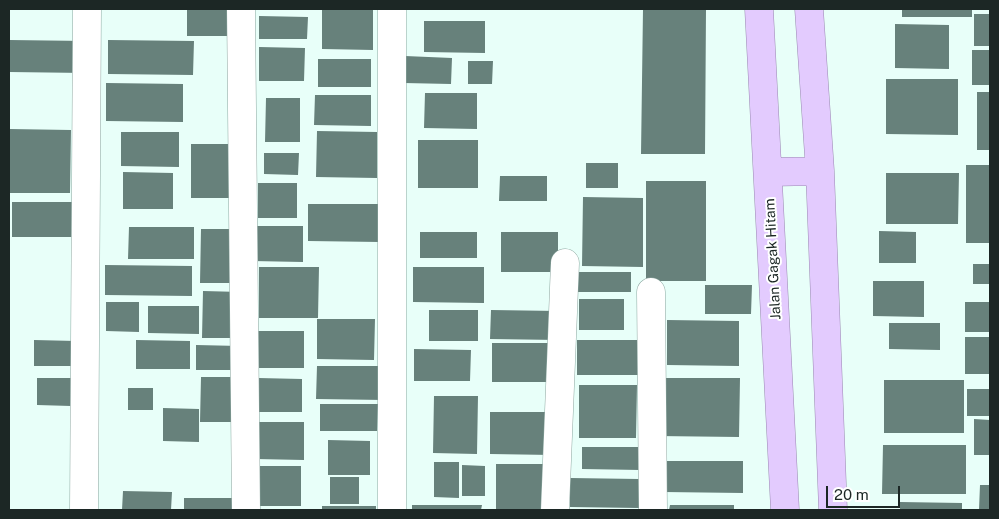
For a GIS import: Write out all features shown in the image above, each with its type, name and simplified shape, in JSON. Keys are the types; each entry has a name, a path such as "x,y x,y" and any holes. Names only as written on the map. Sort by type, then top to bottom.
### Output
{"highway":[{"name":"Jalan Gagak Hitam","path":"760,9 786,510"},
{"path":"809,9 820,171 833,510"},
{"path":"769,172 820,171"}],"street":[{"path":"84,510 87,9"},
{"path":"241,9 246,510"},
{"path":"392,9 392,510"},
{"path":"555,510 565,263"},
{"path":"651,292 653,510"}],"building":[{"path":"322,9 373,9 373,50 322,49"},
{"path":"643,9 706,9 705,154 641,154"},
{"path":"902,9 972,9 972,17 902,17"},
{"path":"187,10 228,10 228,36 187,36"},
{"path":"974,14 990,14 990,46 974,46"},
{"path":"259,16 308,17 307,39 259,39"},
{"path":"424,21 485,21 485,53 424,52"},
{"path":"895,24 949,25 949,69 895,68"},
{"path":"9,40 87,41 86,73 9,72"},
{"path":"108,40 194,41 193,75 108,74"},
{"path":"259,47 305,48 304,81 259,81"},
{"path":"972,50 990,50 990,85 972,85"},
{"path":"405,56 452,58 451,84 404,83"},
{"path":"318,59 371,59 371,87 318,87"},
{"path":"468,61 493,61 492,84 468,84"},
{"path":"886,79 958,79 958,135 886,134"},
{"path":"106,83 183,84 183,122 106,121"},
{"path":"977,92 990,92 990,150 977,150"},
{"path":"425,93 477,93 477,129 424,128"},
{"path":"315,95 371,95 371,126 314,125"},
{"path":"266,98 300,98 300,142 265,142"},
{"path":"9,129 71,130 70,193 9,193"},
{"path":"317,131 377,132 377,178 316,177"},
{"path":"121,132 179,132 179,167 121,166"},
{"path":"418,140 478,140 478,188 418,188"},
{"path":"191,144 232,144 232,198 191,198"},
{"path":"264,153 299,153 298,175 264,174"},
{"path":"586,163 618,163 618,188 586,188"},
{"path":"966,165 990,165 990,243 966,243"},
{"path":"123,172 173,173 173,209 123,209"},
{"path":"886,173 959,173 958,224 886,224"},
{"path":"500,176 547,176 547,201 499,201"},
{"path":"646,181 706,181 706,281 646,281"},
{"path":"258,183 297,183 297,218 258,218"},
{"path":"583,197 643,198 643,267 582,266"},
{"path":"12,202 75,202 75,237 12,237"},
{"path":"308,204 381,204 380,242 308,241"},
{"path":"253,226 303,226 303,262 252,261"},
{"path":"129,227 194,227 194,259 128,259"},
{"path":"201,229 234,229 234,283 200,283"},
{"path":"879,231 916,232 916,263 879,263"},
{"path":"420,232 477,232 477,258 420,258"},
{"path":"501,232 558,232 558,272 501,272"},
{"path":"973,264 990,264 990,284 973,284"},
{"path":"105,265 192,266 192,296 105,295"},
{"path":"259,267 319,267 318,318 259,318"},
{"path":"413,267 484,267 484,303 413,302"},
{"path":"577,272 631,272 631,292 577,292"},
{"path":"873,281 924,281 924,317 873,316"},
{"path":"705,285 752,285 751,314 705,314"},
{"path":"203,291 241,292 241,338 202,338"},
{"path":"579,299 624,299 624,330 579,330"},
{"path":"106,302 139,302 139,332 106,331"},
{"path":"965,302 990,302 990,332 965,332"},
{"path":"148,306 199,306 199,334 148,333"},
{"path":"429,310 478,310 478,341 429,341"},
{"path":"491,310 558,311 558,340 490,339"},
{"path":"317,319 375,319 374,360 317,359"},
{"path":"667,320 739,321 739,366 667,365"},
{"path":"889,323 940,323 940,350 889,349"},
{"path":"258,331 304,331 304,368 258,368"},
{"path":"965,337 990,337 990,374 965,374"},
{"path":"34,340 76,341 76,366 34,366"},
{"path":"136,340 190,341 190,369 136,369"},
{"path":"577,340 641,340 641,375 577,375"},
{"path":"492,343 554,343 554,382 492,382"},
{"path":"196,345 240,346 240,370 196,370"},
{"path":"414,349 471,350 470,381 414,381"},
{"path":"317,366 384,366 384,400 316,399"},
{"path":"201,377 239,377 239,422 200,422"},
{"path":"37,378 71,378 71,406 37,405"},
{"path":"258,378 302,379 302,412 258,412"},
{"path":"658,378 740,378 739,437 657,436"},
{"path":"884,380 964,380 964,433 884,433"},
{"path":"579,385 637,385 636,438 579,438"},
{"path":"128,388 153,388 153,410 128,410"},
{"path":"967,389 990,389 990,416 967,416"},
{"path":"434,396 478,396 477,454 433,453"},
{"path":"320,404 378,404 377,431 320,431"},
{"path":"163,408 199,409 199,442 163,441"},
{"path":"490,412 553,412 552,455 490,454"},
{"path":"974,419 990,420 990,455 974,455"},
{"path":"256,422 304,422 304,460 256,459"},
{"path":"328,440 370,441 370,475 328,475"},
{"path":"883,445 966,445 966,494 882,494"},
{"path":"582,447 641,447 640,470 582,469"},
{"path":"664,461 743,461 743,493 664,492"},
{"path":"434,462 459,462 459,498 434,497"},
{"path":"496,464 547,464 546,510 496,510"},
{"path":"462,465 485,466 485,496 462,496"},
{"path":"256,466 301,466 301,506 256,506"},
{"path":"330,477 359,477 359,504 330,504"},
{"path":"570,478 639,479 639,508 570,507"},
{"path":"980,485 990,485 990,510 979,510"},
{"path":"123,491 172,492 171,510 122,510"},
{"path":"184,498 235,498 235,510 184,510"},
{"path":"900,502 962,503 962,510 900,510"},
{"path":"412,505 482,505 481,510 412,510"},
{"path":"670,505 734,505 734,510 669,510"},
{"path":"322,506 376,506 376,510 322,510"}]}
